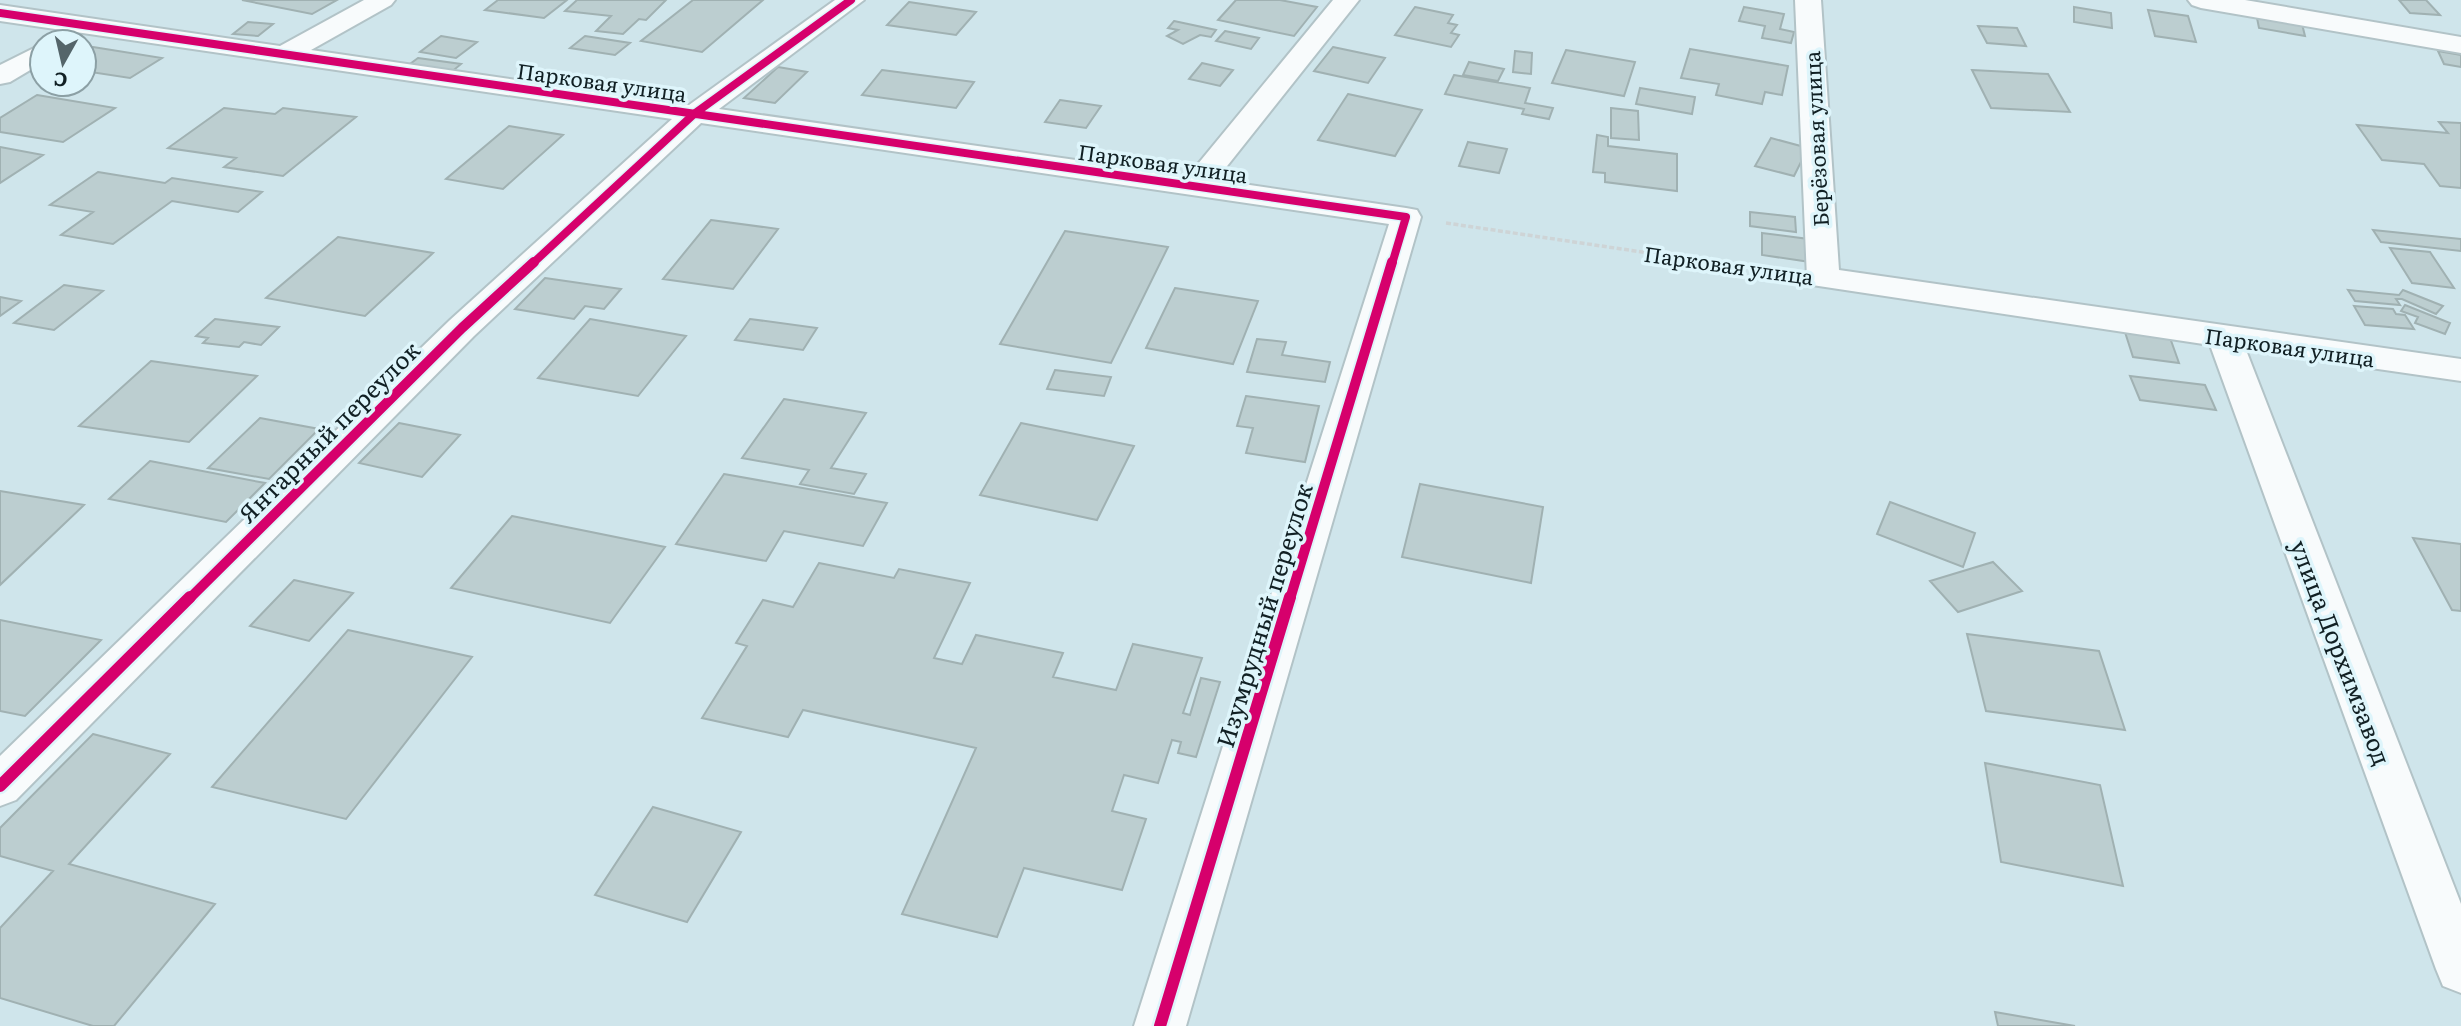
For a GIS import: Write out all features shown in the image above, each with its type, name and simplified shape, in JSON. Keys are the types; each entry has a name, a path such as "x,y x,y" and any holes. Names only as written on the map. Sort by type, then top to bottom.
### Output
{"street":[{"path":"285,54 382,0"},
{"name":"Янтарный переулок","path":"0,786 462,328 694,114 850,0"},
{"path":"1196,186 1346,0"},
{"name":"Берёзовая улица","path":"1808,0 1823,278"},
{"path":"2202,0 2461,44"},
{"name":"Парковая улица","path":"0,13 1406,217"},
{"path":"83,28 88,25"},
{"path":"0,76 28,60"},
{"name":"Изумрудный переулок","path":"1160,1026 1406,217"},
{"name":"Парковая улица","path":"1823,278 2461,370"},
{"name":"улица Дорхимзавод","path":"2224,336 2461,969"}],"building":[{"path":"242,0 337,0 312,14"},
{"path":"498,0 567,0 544,18 485,10"},
{"path":"577,0 666,0 646,20 639,19 623,34 596,31 611,16 565,11"},
{"path":"693,0 763,0 702,52 641,41"},
{"path":"1236,0 1280,0 1317,7 1294,36 1218,20"},
{"path":"2399,0 2426,0 2440,15 2410,13"},
{"path":"909,2 976,12 956,35 887,25"},
{"path":"1415,7 1453,15 1448,23 1457,25 1451,33 1459,35 1451,47 1395,35"},
{"path":"1744,7 1784,14 1780,29 1794,32 1791,43 1762,38 1765,26 1739,21"},
{"path":"2074,7 2111,13 2112,28 2074,22"},
{"path":"2148,10 2188,16 2196,42 2155,36"},
{"path":"2256,13 2301,20 2305,36 2259,28"},
{"path":"1174,21 1216,30 1211,37 1200,35 1183,44 1167,36 1178,30 1168,28"},
{"path":"248,22 273,24 258,36 233,34"},
{"path":"1978,26 2017,28 2026,46 1987,43"},
{"path":"1225,31 1259,38 1251,49 1216,41"},
{"path":"441,36 477,42 456,58 420,52"},
{"path":"585,36 630,43 615,55 570,48"},
{"path":"1333,47 1385,58 1368,83 1314,71"},
{"path":"98,48 162,58 130,78 98,73"},
{"path":"1690,49 1788,66 1782,95 1765,92 1762,104 1716,95 1719,84 1681,78"},
{"path":"1566,50 1635,62 1624,96 1552,83"},
{"path":"1515,51 1532,53 1531,74 1513,72"},
{"path":"2438,51 2461,55 2461,67 2444,64"},
{"path":"418,58 461,64 449,74 406,67"},
{"path":"1469,62 1504,69 1498,81 1463,75"},
{"path":"1202,63 1233,70 1220,86 1189,79"},
{"path":"778,67 807,72 775,103 744,98"},
{"path":"882,70 974,82 956,108 862,95"},
{"path":"1972,70 2048,74 2070,112 1991,108"},
{"path":"1454,75 1530,88 1525,103 1553,108 1549,119 1522,114 1524,109 1445,94"},
{"path":"1640,88 1695,97 1692,114 1636,104"},
{"path":"1348,94 1422,110 1395,156 1318,140"},
{"path":"32,98 55,98 115,108 63,142 0,132 0,118"},
{"path":"1060,100 1101,106 1086,128 1045,122"},
{"path":"224,108 275,114 283,108 356,117 283,176 224,167 236,158 168,148"},
{"path":"1611,108 1638,111 1639,140 1611,138"},
{"path":"2439,122 2461,123 2461,188 2440,186 2424,164 2382,160 2357,125 2448,133"},
{"path":"509,126 563,135 503,189 446,179"},
{"path":"1597,135 1608,137 1608,146 1677,154 1677,191 1605,182 1605,173 1593,172"},
{"path":"1771,138 1808,148 1794,176 1755,166"},
{"path":"1468,142 1507,149 1499,173 1459,166"},
{"path":"0,147 43,155 0,183"},
{"path":"98,172 165,183 172,178 262,192 238,212 172,201 113,244 61,235 93,212 50,205"},
{"path":"1750,212 1795,217 1796,232 1750,226"},
{"path":"711,220 778,229 733,289 663,279"},
{"path":"2373,230 2461,239 2461,251 2381,242"},
{"path":"1065,231 1168,247 1111,363 1000,344"},
{"path":"1762,233 1816,240 1817,263 1762,255"},
{"path":"338,237 433,253 365,316 266,298"},
{"path":"2390,248 2430,252 2454,288 2412,283"},
{"path":"545,278 621,289 604,309 585,306 574,319 515,309"},
{"path":"64,285 103,291 54,330 14,323"},
{"path":"1175,288 1258,301 1233,364 1146,348"},
{"path":"2348,290 2399,295 2403,290 2443,306 2436,314 2402,299 2396,299 2400,305 2355,301"},
{"path":"0,297 21,301 0,316"},
{"path":"2405,305 2450,323 2445,334 2415,323 2418,317 2401,311"},
{"path":"2354,306 2393,309 2396,314 2405,315 2414,329 2365,325"},
{"path":"215,319 279,327 261,345 244,342 239,347 203,343 208,338 196,336"},
{"path":"590,319 686,336 638,396 538,378"},
{"path":"750,319 817,328 803,350 735,340"},
{"path":"2124,329 2169,335 2179,363 2133,357"},
{"path":"1257,339 1286,342 1282,355 1330,362 1325,382 1247,372"},
{"path":"151,361 257,376 189,442 79,426"},
{"path":"1055,370 1111,377 1104,396 1047,389"},
{"path":"2130,376 2205,385 2216,410 2140,400"},
{"path":"1246,396 1319,406 1305,462 1246,453 1253,428 1237,426"},
{"path":"784,399 866,413 831,468 866,474 854,494 800,484 809,470 742,458"},
{"path":"260,418 319,429 269,479 208,468"},
{"path":"399,423 460,435 422,477 359,463"},
{"path":"1021,423 1134,446 1097,520 980,495"},
{"path":"150,461 265,483 226,522 109,499"},
{"path":"724,474 887,503 863,546 784,531 766,561 676,544"},
{"path":"1420,484 1543,507 1531,583 1402,557"},
{"path":"0,491 84,505 0,585"},
{"path":"1890,502 1975,533 1963,567 1877,534"},
{"path":"512,516 665,547 610,623 451,588"},
{"path":"2413,538 2461,544 2461,611 2452,610"},
{"path":"1993,562 2022,591 1958,612 1930,581"},
{"path":"819,563 894,578 899,569 970,583 934,658 962,664 976,635 1063,653 1053,677 1116,690 1133,644 1202,658 1183,713 1190,715 1201,678 1220,682 1196,757 1178,753 1181,742 1172,740 1158,783 1124,775 1112,811 1146,819 1122,890 1024,868 997,937 902,914 976,748 803,710 788,737 702,718 747,646 736,643 763,600 793,607"},
{"path":"294,580 353,593 309,641 250,626"},
{"path":"0,620 101,640 25,716 0,711"},
{"path":"348,630 472,657 346,819 212,787"},
{"path":"1967,634 2099,651 2125,730 1986,711"},
{"path":"93,734 170,754 69,864 215,904 114,1026 93,1026 0,998 0,928 53,871 0,856 0,828"},
{"path":"1985,763 2100,785 2123,886 2001,862"},
{"path":"653,807 741,832 687,922 595,895"},
{"path":"1995,1012 2075,1026 1998,1026"}],"cycle path":[{"path":"0,786 462,328 694,114 851,0"},
{"path":"0,13 1406,217 1160,1026"}]}
